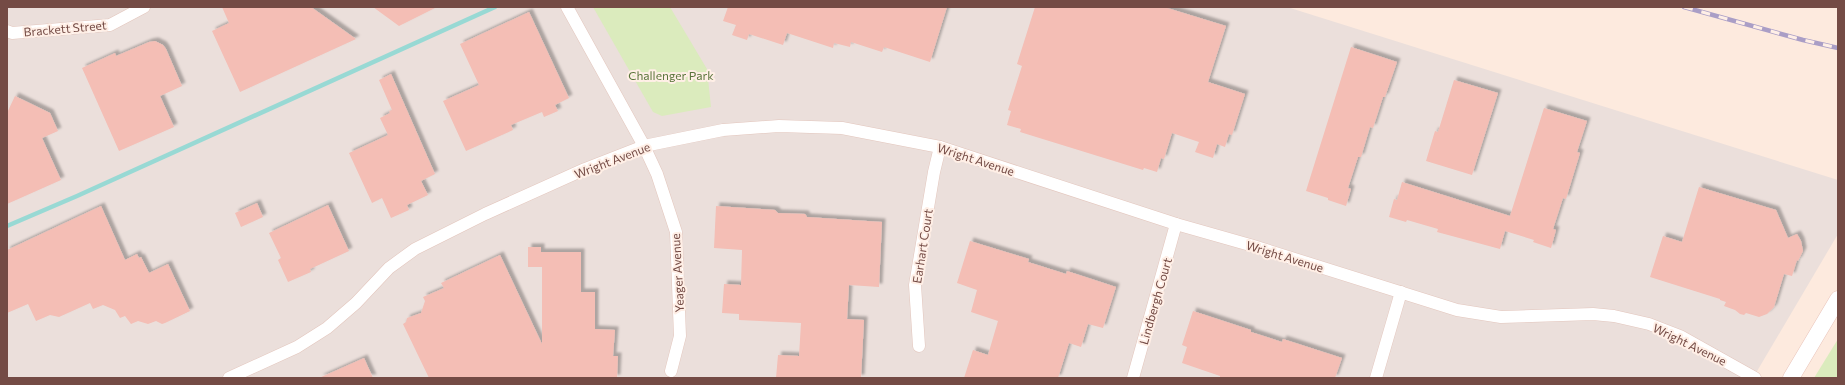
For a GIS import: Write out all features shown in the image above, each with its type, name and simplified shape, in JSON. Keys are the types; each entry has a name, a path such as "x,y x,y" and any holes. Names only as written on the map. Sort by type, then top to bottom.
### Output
{"street":[{"name":"Brackett Street","path":"7,31 12,33 110,24 144,7"},
{"name":"Yeager Avenue","path":"567,7 644,146 657,174 676,232 680,336 671,371"},
{"name":"Wright Avenue","path":"229,378 297,347 327,328 356,303 389,268 415,249 499,207 585,169 644,146 723,130 779,126 842,128 940,148 1176,224 1457,310 1501,317 1593,314 1614,316 1649,324 1680,336 1755,378"},
{"name":"Earhart Court","path":"919,346 915,285 934,172 940,148"},
{"name":"Lindbergh Court","path":"1133,378 1176,224"},
{"path":"1376,378 1401,292"},
{"path":"1791,378 1838,299"}],"shaded area":[{"path":"7,7 1287,7 1838,180 1838,234 1753,378 7,378"}],"green space":[{"name":"Challenger Park","path":"593,7 670,7 707,69 711,107 662,116 653,112"},
{"path":"1838,339 1838,378 1814,378"}],"building":[{"path":"222,7 311,7 356,39 240,92 212,31 229,23"},
{"path":"373,7 437,7 399,26"},
{"path":"728,7 947,7 930,62 884,47 882,52 851,42 850,47 834,43 833,48 787,33 783,45 749,34 747,40 732,35 736,25 723,21"},
{"path":"1035,7 1164,7 1226,26 1208,82 1245,94 1232,135 1229,134 1225,147 1217,144 1213,158 1195,152 1199,142 1172,133 1164,159 1161,158 1157,172 1144,168 1143,170 1020,132 1021,129 1007,125 1011,111 1008,110 1022,66 1017,64"},
{"path":"529,12 569,98 555,105 558,111 544,117 542,112 511,125 513,130 466,151 443,101 479,85 460,44"},
{"path":"155,41 163,45 166,49 182,86 160,96 174,127 119,151 82,68 115,53 116,56 149,42"},
{"path":"1351,47 1397,62 1373,128 1370,127 1361,157 1358,157 1348,188 1351,189 1346,206 1306,191"},
{"path":"391,74 435,174 421,181 428,195 407,205 409,210 391,218 382,198 372,203 349,153 388,135 380,118 390,113 389,111 392,110 379,80"},
{"path":"1454,80 1498,93 1472,175 1426,161 1435,131 1438,132"},
{"path":"15,96 50,113 58,131 42,138 61,180 7,204 7,113"},
{"path":"1544,108 1587,121 1577,152 1580,153 1566,199 1563,198 1553,229 1556,230 1551,248 1533,242 1534,240 1505,231 1500,249 1437,232 1438,229 1407,220 1406,222 1389,217 1394,199 1397,200 1402,182 1510,216"},
{"path":"1699,187 1776,210 1788,238 1797,234 1801,241 1803,251 1798,261 1797,260 1792,276 1784,274 1774,307 1767,314 1759,317 1746,313 1744,315 1740,314 1735,310 1724,306 1726,302 1720,299 1650,277 1663,236 1682,242"},
{"path":"257,203 263,217 241,227 235,213"},
{"path":"328,205 349,251 310,269 311,272 288,282 278,260 281,258 269,233"},
{"path":"101,206 125,260 137,254 139,258 141,257 149,273 168,264 190,311 162,324 156,321 148,324 138,321 131,324 125,316 120,318 115,310 103,305 93,309 90,303 59,317 50,315 36,321 28,304 7,313 7,250"},
{"path":"716,206 775,210 778,213 805,214 807,217 882,222 879,287 849,285 847,319 864,320 861,378 776,378 778,355 799,356 801,323 739,320 739,314 722,313 724,284 741,285 742,250 714,248"},
{"path":"970,241 1029,259 1028,262 1066,274 1067,271 1116,287 1103,328 1088,324 1081,347 1069,343 1058,378 964,378 973,350 988,355 998,321 971,312 977,290 957,283"},
{"path":"528,247 541,247 541,252 581,252 581,292 595,292 595,329 615,330 613,356 618,356 617,378 429,378 403,324 406,322 407,318 421,313 425,301 423,297 444,288 441,283 500,255 542,344 542,267 528,267"},
{"path":"1193,311 1282,342 1283,339 1342,358 1335,378 1220,378 1220,376 1182,363 1187,347 1182,345"},
{"path":"364,358 373,378 319,378"}],"waterway":[{"path":"7,226 77,196 495,7"}],"railway":[{"path":"1684,7 1803,40 1838,48"}]}
